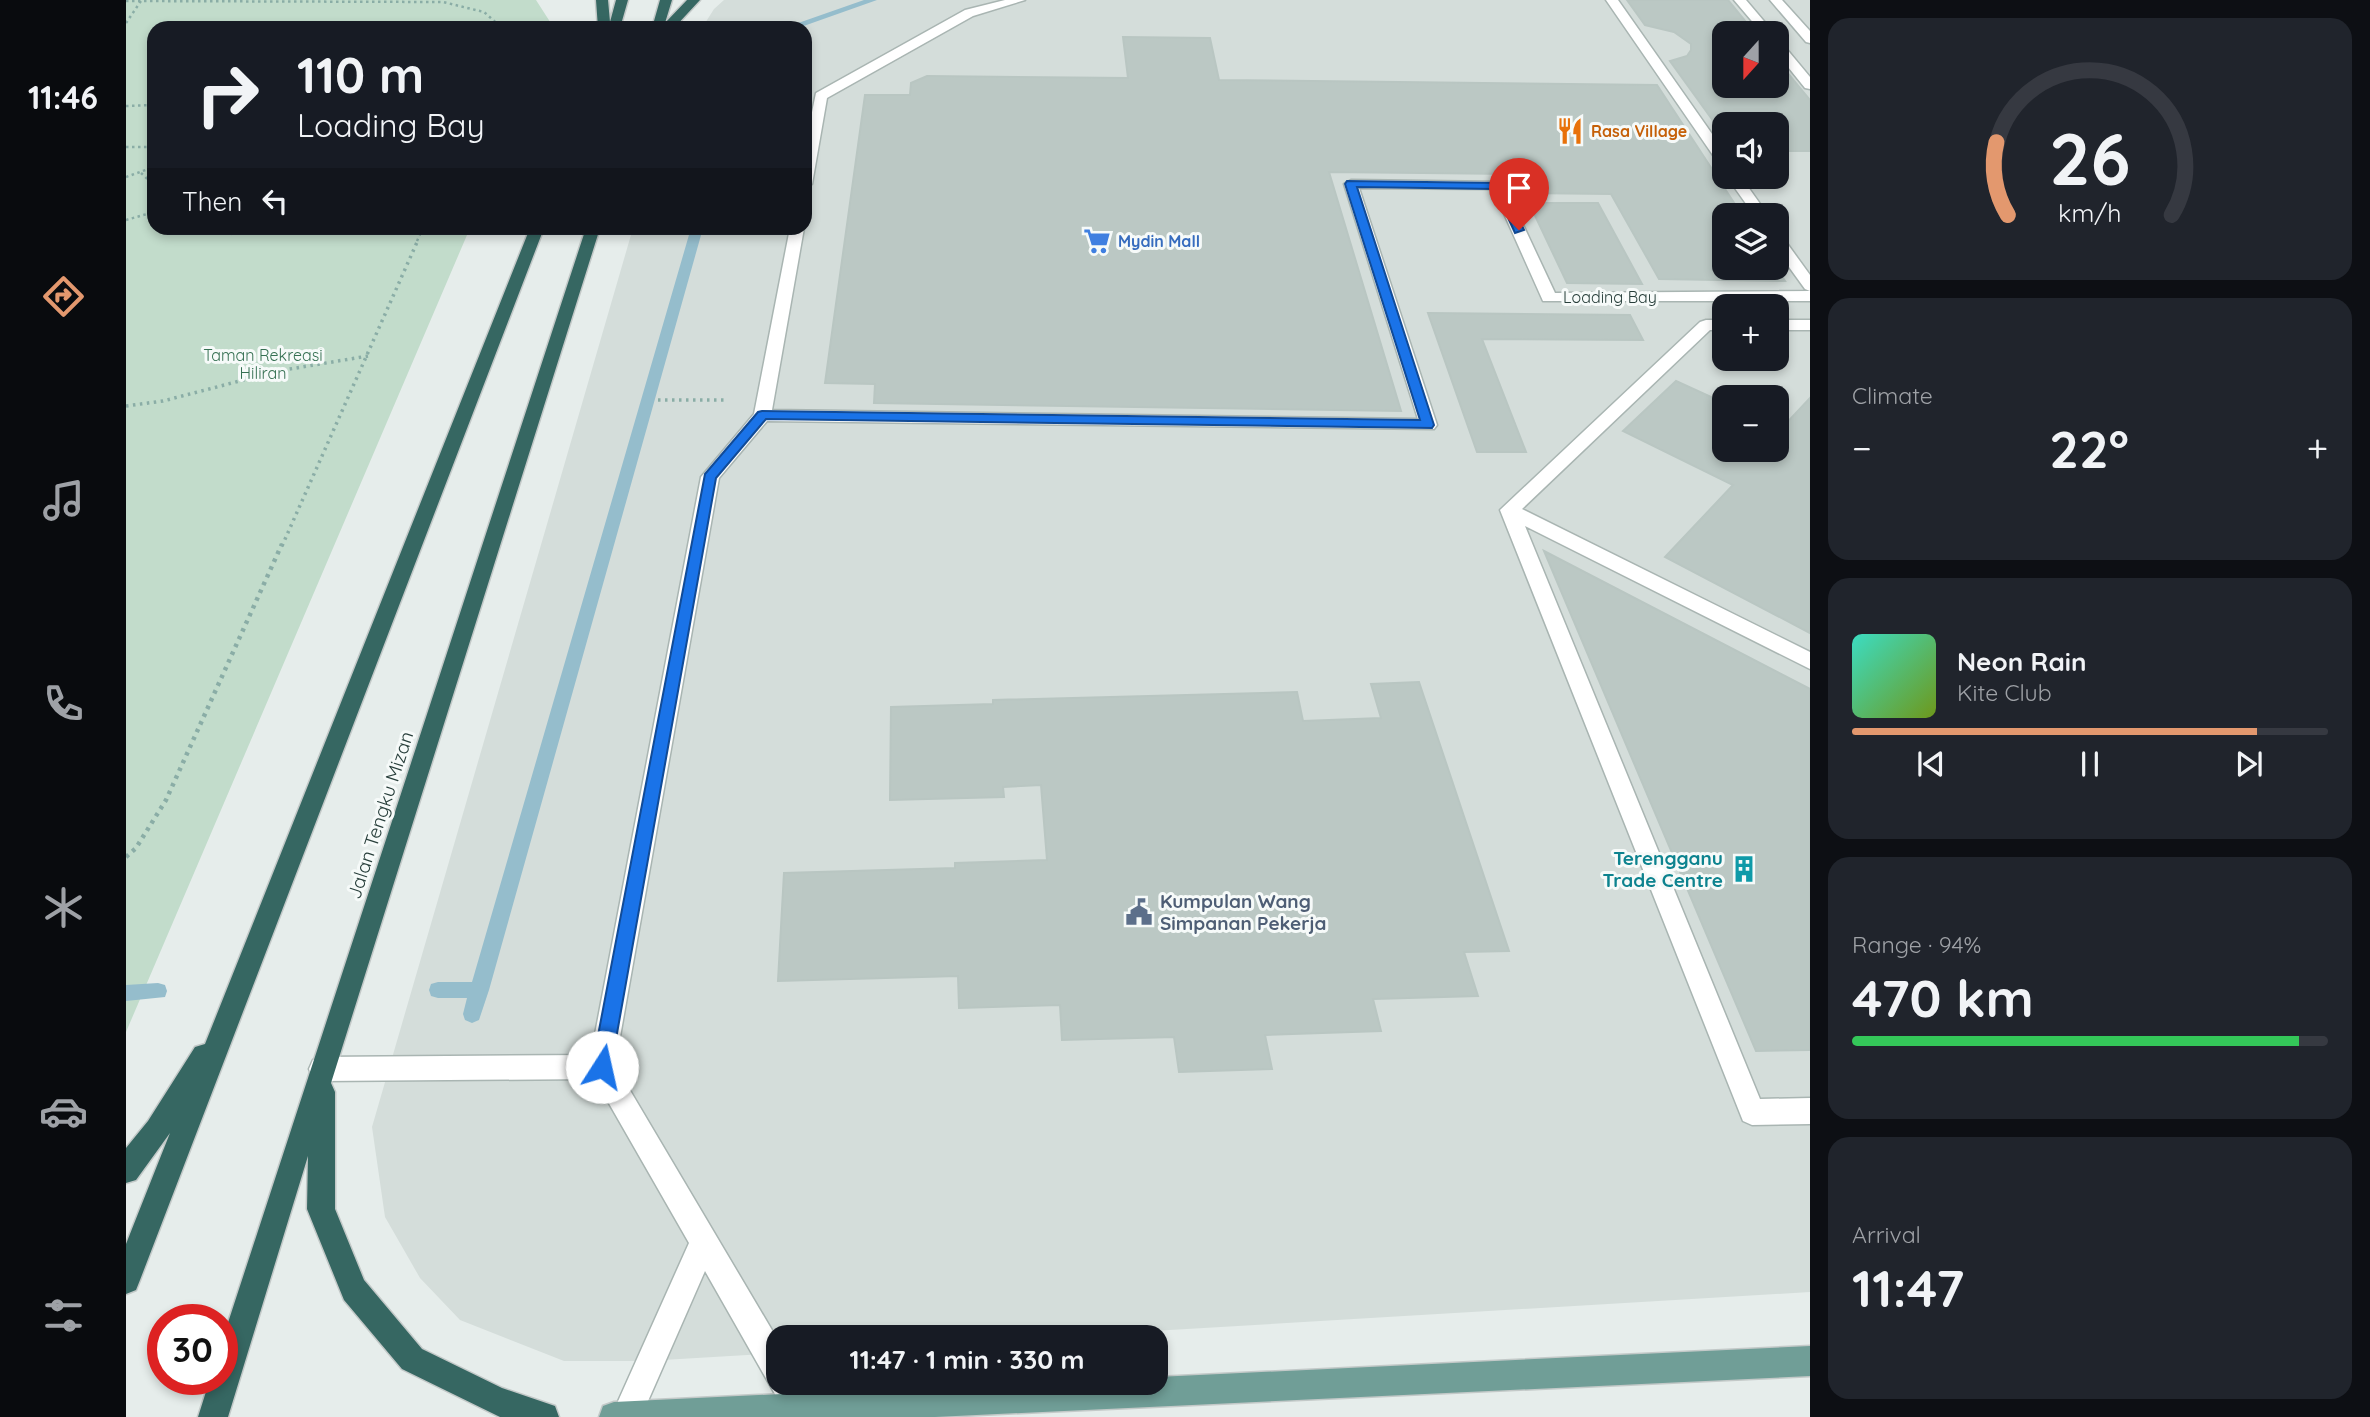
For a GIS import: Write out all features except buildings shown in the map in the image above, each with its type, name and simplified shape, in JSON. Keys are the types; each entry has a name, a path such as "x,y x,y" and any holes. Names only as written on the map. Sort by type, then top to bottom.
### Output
{"highway":[{"path":"602,0 604,21"},
{"path":"616,21 622,0"},
{"path":"660,21 666,0"},
{"path":"673,21 694,0"},
{"path":"126,1280 534,235"},
{"name":"Jalan Tengku Mizan","path":"213,1417 322,1069 591,235"},
{"path":"126,1170 157,1130 231,1015"},
{"path":"322,1069 321,1209 354,1290 412,1359 497,1401 544,1417"}],"main road":[{"path":"620,1416 801,1410 1810,1361"}],"street":[{"path":"812,146 821,96 969,13 1019,0"},
{"path":"1612,0 1712,145"},
{"path":"1740,0 1758,21"},
{"path":"1776,0 1810,39"},
{"path":"1789,60 1810,85"},
{"name":"Loading Bay","path":"764,408 1428,425 1351,184 1499,186 1549,298 1810,296"},
{"path":"766,1349 602,1067 709,477 764,408 796,235"},
{"path":"1789,256 1810,286"},
{"path":"1508,510 1706,325 1712,325"},
{"path":"1789,325 1810,325"},
{"path":"1508,510 1810,661"},
{"path":"1508,510 1752,1112 1810,1111"},
{"path":"322,1069 602,1067"},
{"path":"620,1416 704,1242"},
{"path":"792,1395 801,1410"}],"path":[{"path":"126,1 443,2 479,9 498,21"},
{"path":"126,23 141,1"},
{"path":"126,106 147,105"},
{"path":"126,147 147,147"},
{"path":"126,177 147,170"},
{"path":"141,173 147,179"},
{"path":"126,220 147,214"},
{"path":"126,857 136,848 166,800 421,235"},
{"path":"126,406 163,401 278,371 368,356"},
{"path":"658,400 764,408"}],"shaded area":[{"path":"724,0 1810,0 1810,1292 1168,1330 1168,1325 766,1325 766,1354 646,1361 564,1361 460,1320 420,1278 385,1217 372,1127 631,235 812,235 812,21 706,21"}],"green space":[{"name":"Taman Rekreasi Hiliran","path":"126,0 536,0 550,21 147,21 147,235 467,235 126,1032"}],"waterway":[{"path":"810,21 873,0"},
{"path":"479,990 695,235"},
{"path":"438,990 479,990"},
{"path":"472,1014 479,990"},
{"path":"126,993 158,991"}],"place":[{"name":"Rasa Village","path":"1570,131"},
{"name":"Mydin Mall","path":"1097,241"},
{"name":"Terengganu Trade Centre","path":"1744,869"},
{"name":"Kumpulan Wang Simpanan Pekerja","path":"1139,912"}],"route":[{"path":"602,1067 709,477 762,415 1428,425 1351,184 1499,186 1519,230"}]}
